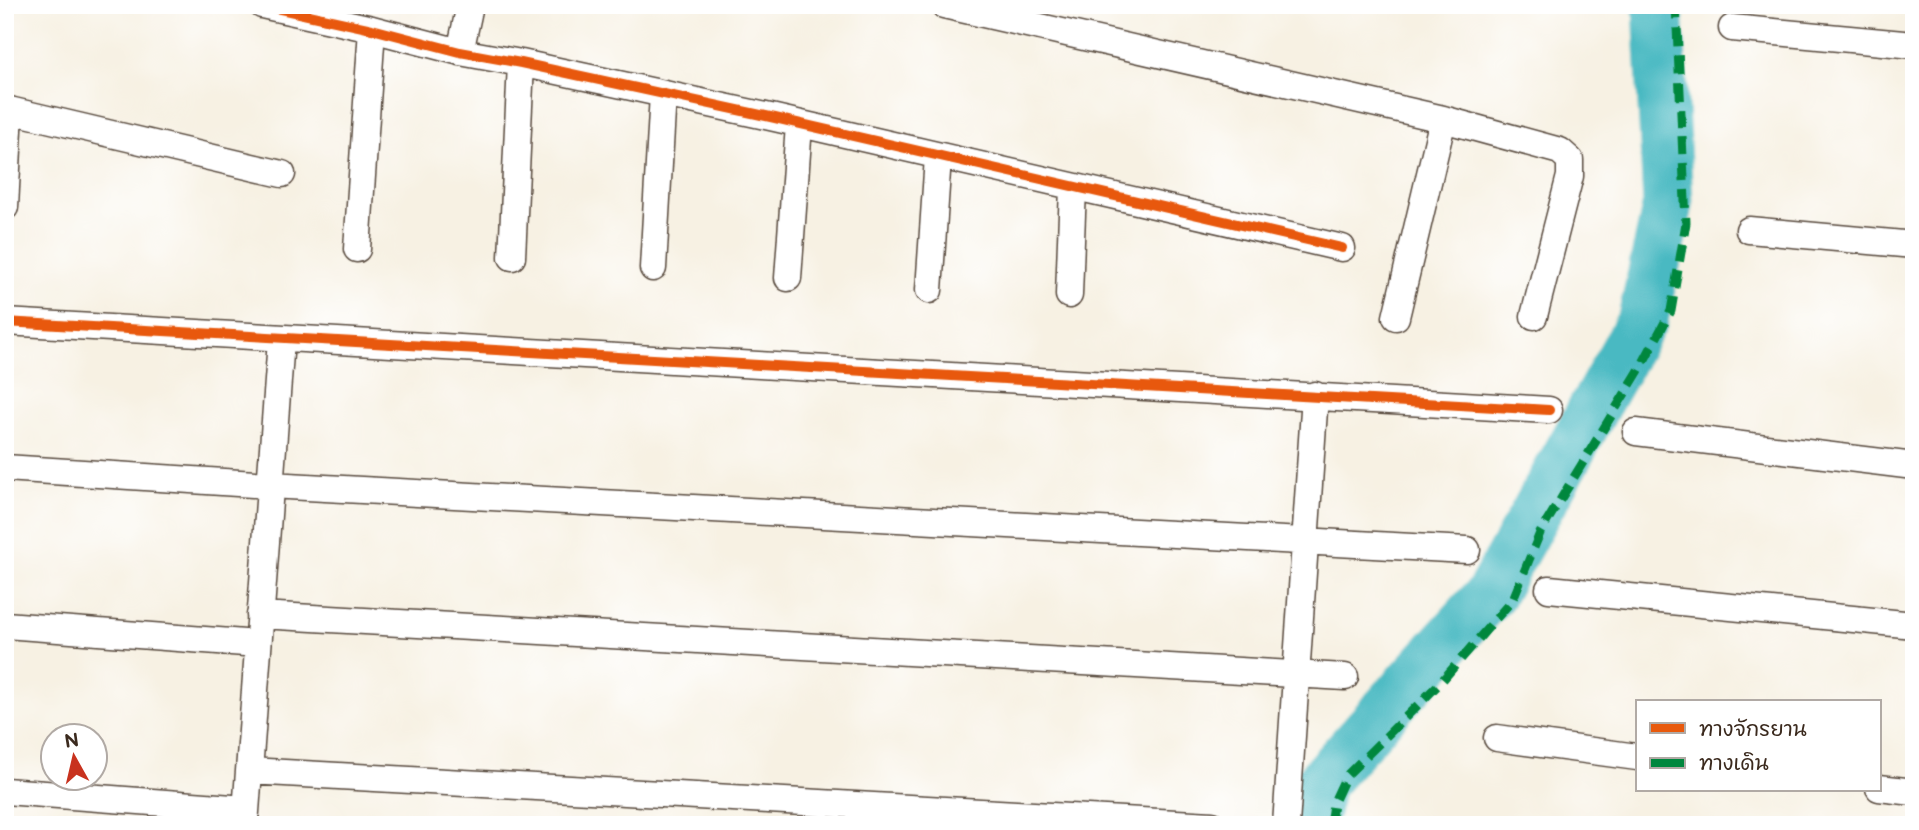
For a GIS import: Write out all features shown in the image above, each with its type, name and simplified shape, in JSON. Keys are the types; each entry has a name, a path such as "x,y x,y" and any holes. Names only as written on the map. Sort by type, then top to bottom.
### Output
{"street":[{"path":"262,5 460,52 521,62 1342,247"},
{"path":"460,52 470,5"},
{"path":"944,5 1443,120 1560,151 1570,160 1570,176 1535,316"},
{"path":"1732,28 1914,45"},
{"path":"357,249 372,29"},
{"path":"512,257 521,62"},
{"path":"653,268 663,94"},
{"path":"5,207 8,110 282,174"},
{"path":"1396,317 1443,120"},
{"path":"788,278 799,125"},
{"path":"929,290 938,157"},
{"path":"1069,295 1073,187"},
{"path":"1749,230 1914,245"},
{"path":"5,322 281,340 1549,410"},
{"path":"5,791 245,817 281,340"},
{"path":"1286,825 1315,395"},
{"path":"1636,432 1914,466"},
{"path":"5,468 270,485 1467,550"},
{"path":"1549,589 1914,625"},
{"path":"260,615 1345,677"},
{"path":"5,625 258,644"},
{"path":"1497,738 1636,757"},
{"path":"249,771 1212,825"},
{"path":"1881,788 1914,792"}],"waterway":[{"path":"1311,825 1320,783 1491,593 1643,319 1668,204 1658,5"}],"marked path":[{"path":"1330,825 1333,804 1346,776 1440,683 1513,599 1540,533 1638,372 1671,311 1686,223 1676,5"}],"cycle path":[{"path":"262,5 460,52 775,118 1342,248"},
{"path":"5,322 1549,410"}]}
